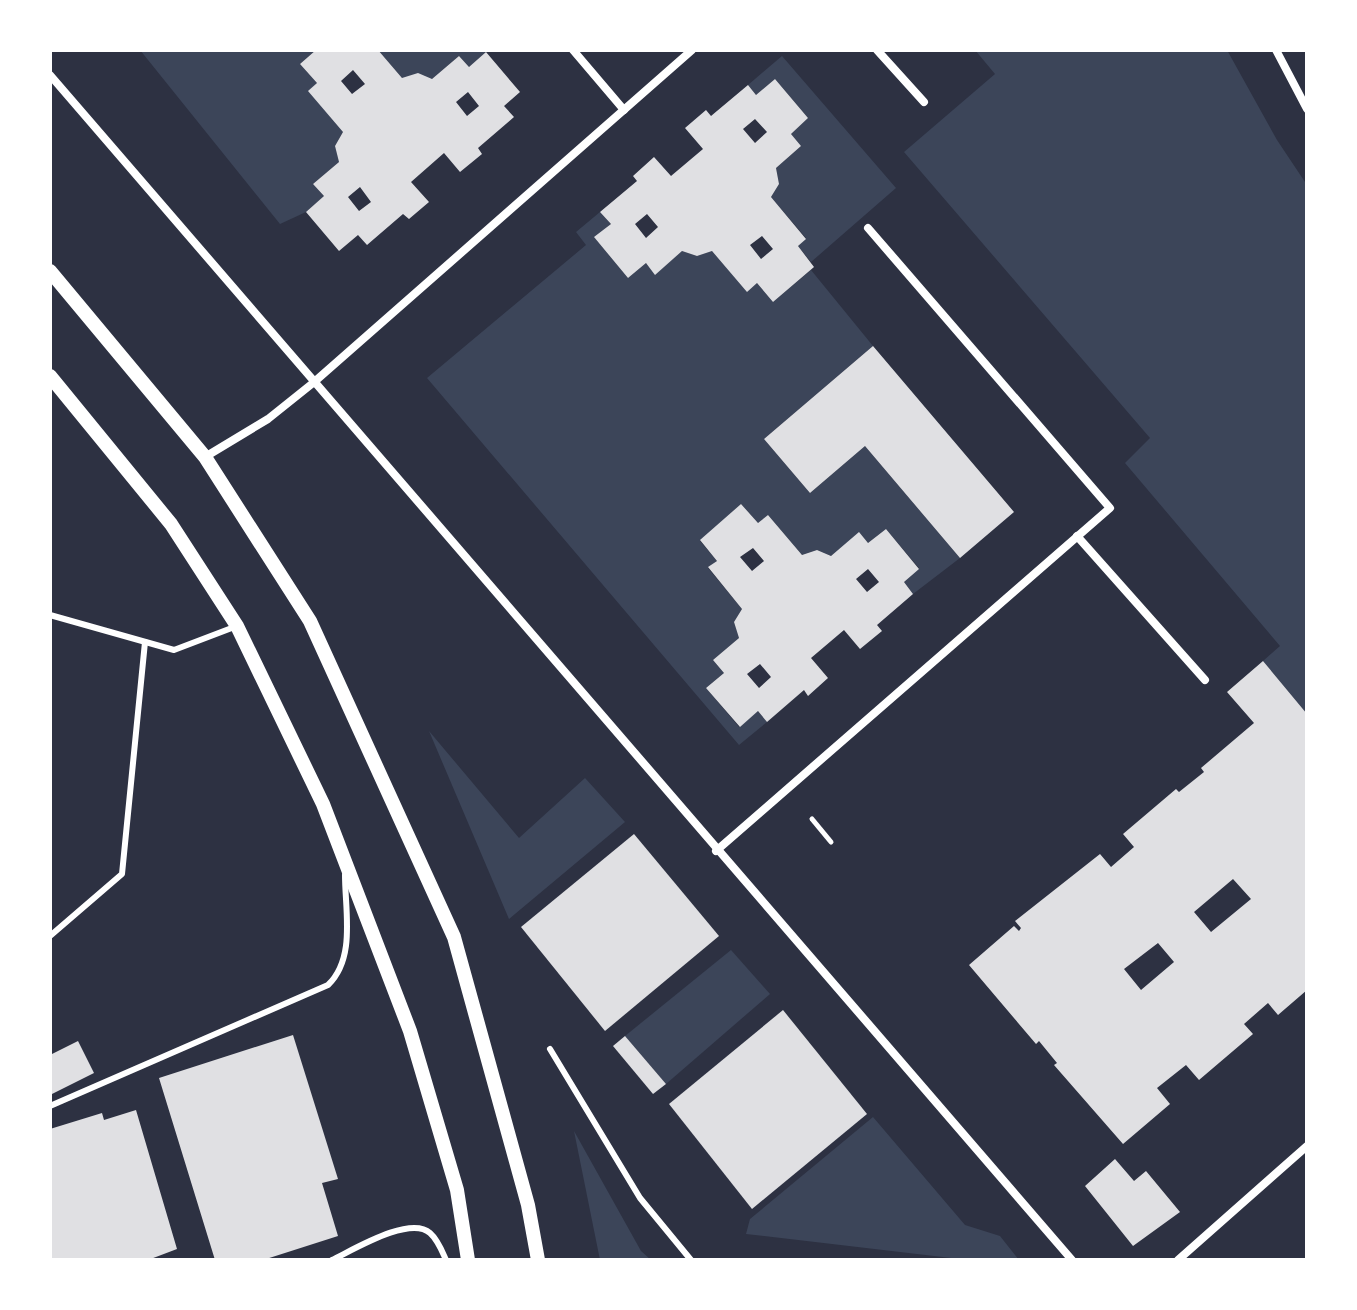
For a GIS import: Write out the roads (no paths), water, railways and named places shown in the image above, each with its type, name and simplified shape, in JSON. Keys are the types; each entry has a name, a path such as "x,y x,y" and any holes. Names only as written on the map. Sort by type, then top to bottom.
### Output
{"street":[{"path":"573,50 624,110"},
{"path":"205,457 268,419 313,383 692,50"},
{"path":"877,50 924,102"},
{"path":"1276,50 1307,109"},
{"path":"50,75 716,851 1072,1260"},
{"path":"716,851 1110,508 868,228"},
{"path":"50,271 205,457 310,621 454,937 528,1205 538,1260"},
{"path":"50,376 171,524 237,626 323,804 410,1031 457,1190 468,1260"},
{"path":"1077,536 1205,680"},
{"path":"1178,1260 1307,1146"}],"lane":[{"path":"50,615 174,650 237,626"},
{"path":"50,936 122,874 145,642"},
{"path":"50,1106 328,985 341,969 346,951 345,864"},
{"path":"550,1049 640,1198 691,1260"},
{"path":"332,1260 401,1228 415,1226 429,1231 446,1260"}]}
